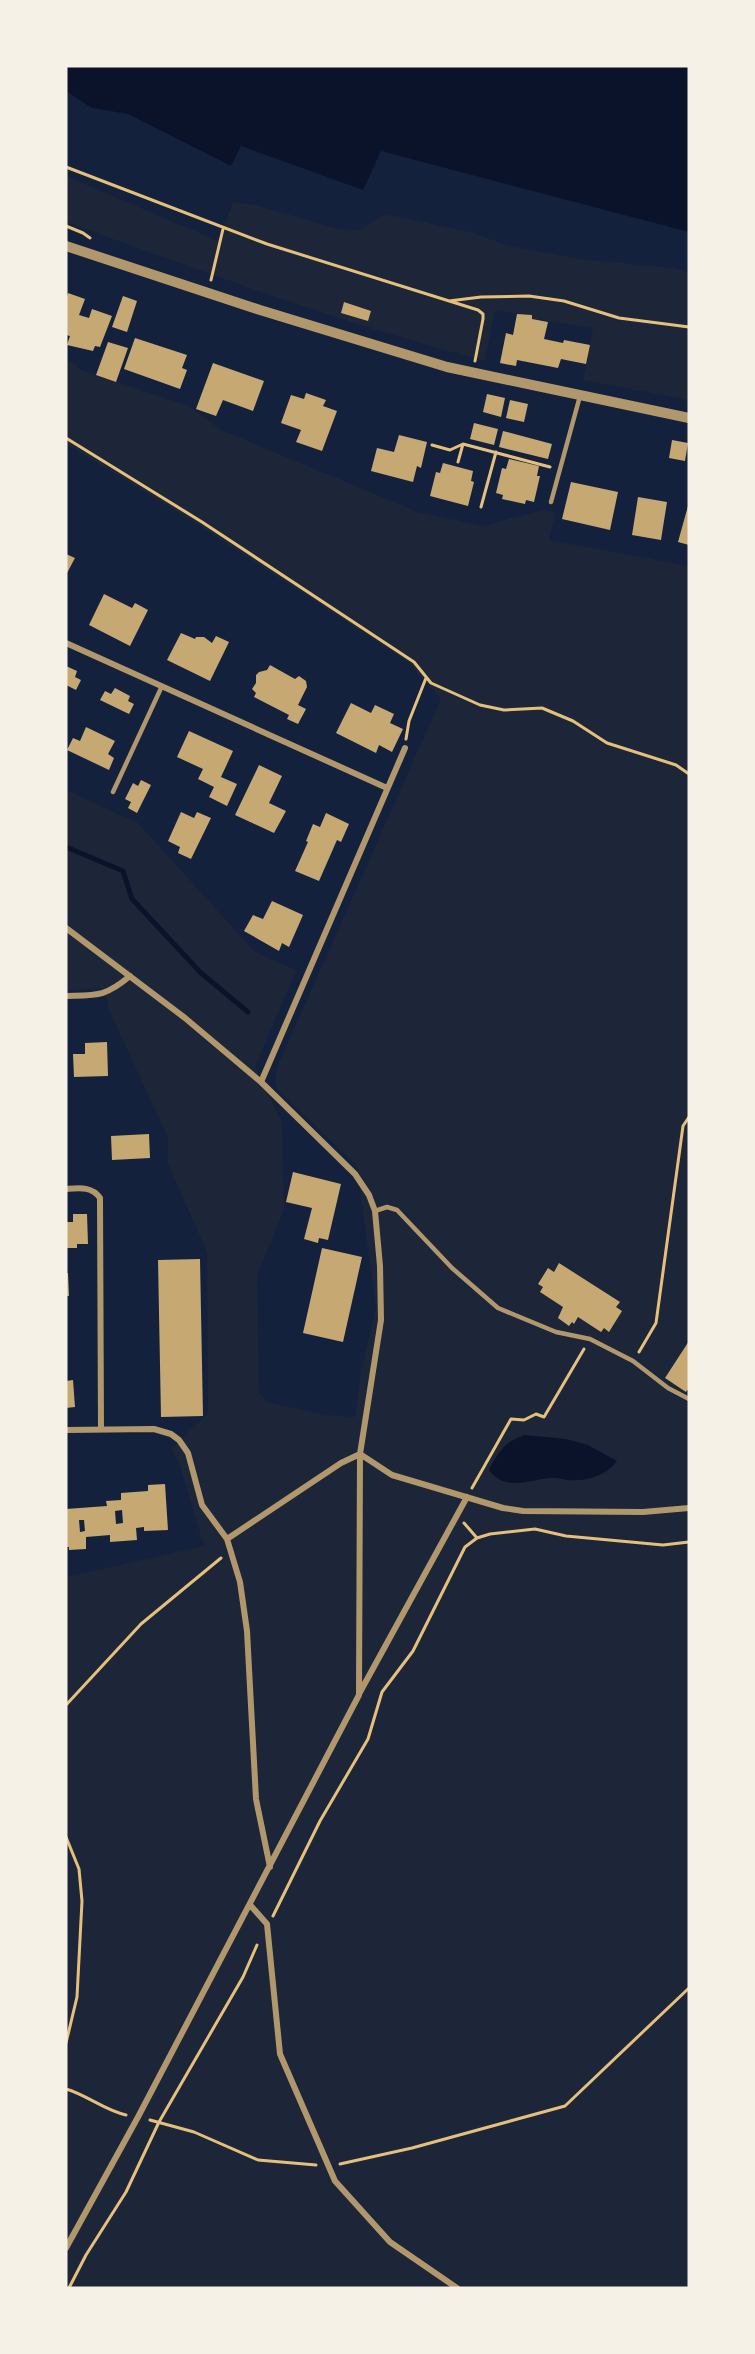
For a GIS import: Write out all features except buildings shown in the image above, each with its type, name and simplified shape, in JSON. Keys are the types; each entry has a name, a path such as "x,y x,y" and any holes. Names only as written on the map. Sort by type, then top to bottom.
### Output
{"street":[{"path":"66,246 368,344 447,367 689,418"},
{"path":"66,643 387,788"},
{"path":"261,1082 405,748"},
{"path":"66,928 185,1018 261,1082 355,1174 369,1195 375,1212 380,1266 381,1320 360,1454 359,1695"},
{"path":"66,996 102,995 130,976"},
{"path":"66,1189 87,1188 96,1191 100,1198 101,1428"},
{"path":"66,1430 154,1429 171,1434 179,1440 188,1454 202,1505 227,1539 240,1582 248,1631 256,1799 270,1868"},
{"path":"360,1454 392,1475 503,1508 643,1512 689,1508"},
{"path":"227,1539 341,1463 360,1454"},
{"path":"66,2248 138,2118 359,1695 467,1497"},
{"path":"250,1906 267,1924 280,2054 335,2181 390,2242 457,2288"}],"lane":[{"path":"551,502 580,396"},
{"path":"113,792 162,687"},
{"path":"375,1212 387,1207 397,1210 452,1268 498,1308 556,1332 590,1340 633,1361 668,1388 689,1400"}],"path":[{"path":"66,167 267,244 478,310 483,314 474,362 484,364"},
{"path":"66,226 101,242"},
{"path":"200,276 213,280 224,228"},
{"path":"447,301 481,297 529,296 564,302 619,318 689,327"},
{"path":"66,438 202,522 404,655 414,662 426,678 439,687 480,705 504,710 542,708 573,721 608,743 676,765 689,774"},
{"path":"432,445 450,450 463,444 560,470"},
{"path":"458,462 463,444"},
{"path":"481,507 496,452"},
{"path":"405,748 409,721 426,678"},
{"path":"633,1361 656,1323 683,1126 689,1117"},
{"path":"467,1497 511,1419 524,1420 536,1414 544,1417 590,1340"},
{"path":"458,1516 477,1538"},
{"path":"69,2288 86,2255 126,2192 159,2122 243,1977 267,1924 320,1821 368,1739 382,1692 413,1651 465,1547 477,1538 490,1534 535,1529 566,1536 663,1545 689,1542"},
{"path":"66,1705 141,1624 231,1549"},
{"path":"66,1837 79,1869 82,1901 77,1997 66,2043"},
{"path":"159,2122 194,2132 258,2160 328,2166 412,2148 565,2106 689,1988"},
{"path":"66,2090 80,2093 116,2112 138,2118"}],"shaded area":[{"path":"66,66 689,66 689,232 381,151 363,190 241,146 231,166 128,114 92,108 66,91"},
{"path":"66,176 218,241 233,202 256,205 338,229 359,230 385,214 470,232 509,246 579,259 674,268 689,273 689,400 583,380 593,328 532,319 532,315 495,311 485,361 379,331 170,260 66,222"},
{"path":"66,361 76,364 79,369 189,406 221,430 418,512 482,526 543,510 555,513 549,540 689,566 689,2288 66,2288 66,1577 204,1546 178,1460 171,1450 208,1413 207,1252 168,1164 168,1138 101,988 66,991 66,790 138,823 255,952 296,970 255,1067 282,1122 284,1210 257,1276 259,1393 267,1402 326,1415 355,1417 361,1372 376,1308 357,1166 277,1089 275,1079 277,1067 441,699 411,664 191,520 66,444"},
{"path":"525,1435 566,1439 588,1445 617,1461 607,1471 581,1480 551,1478 516,1483 502,1481 489,1470 507,1444"}],"waterway":[{"path":"66,847 123,871 132,899 201,973 248,1012"}]}
